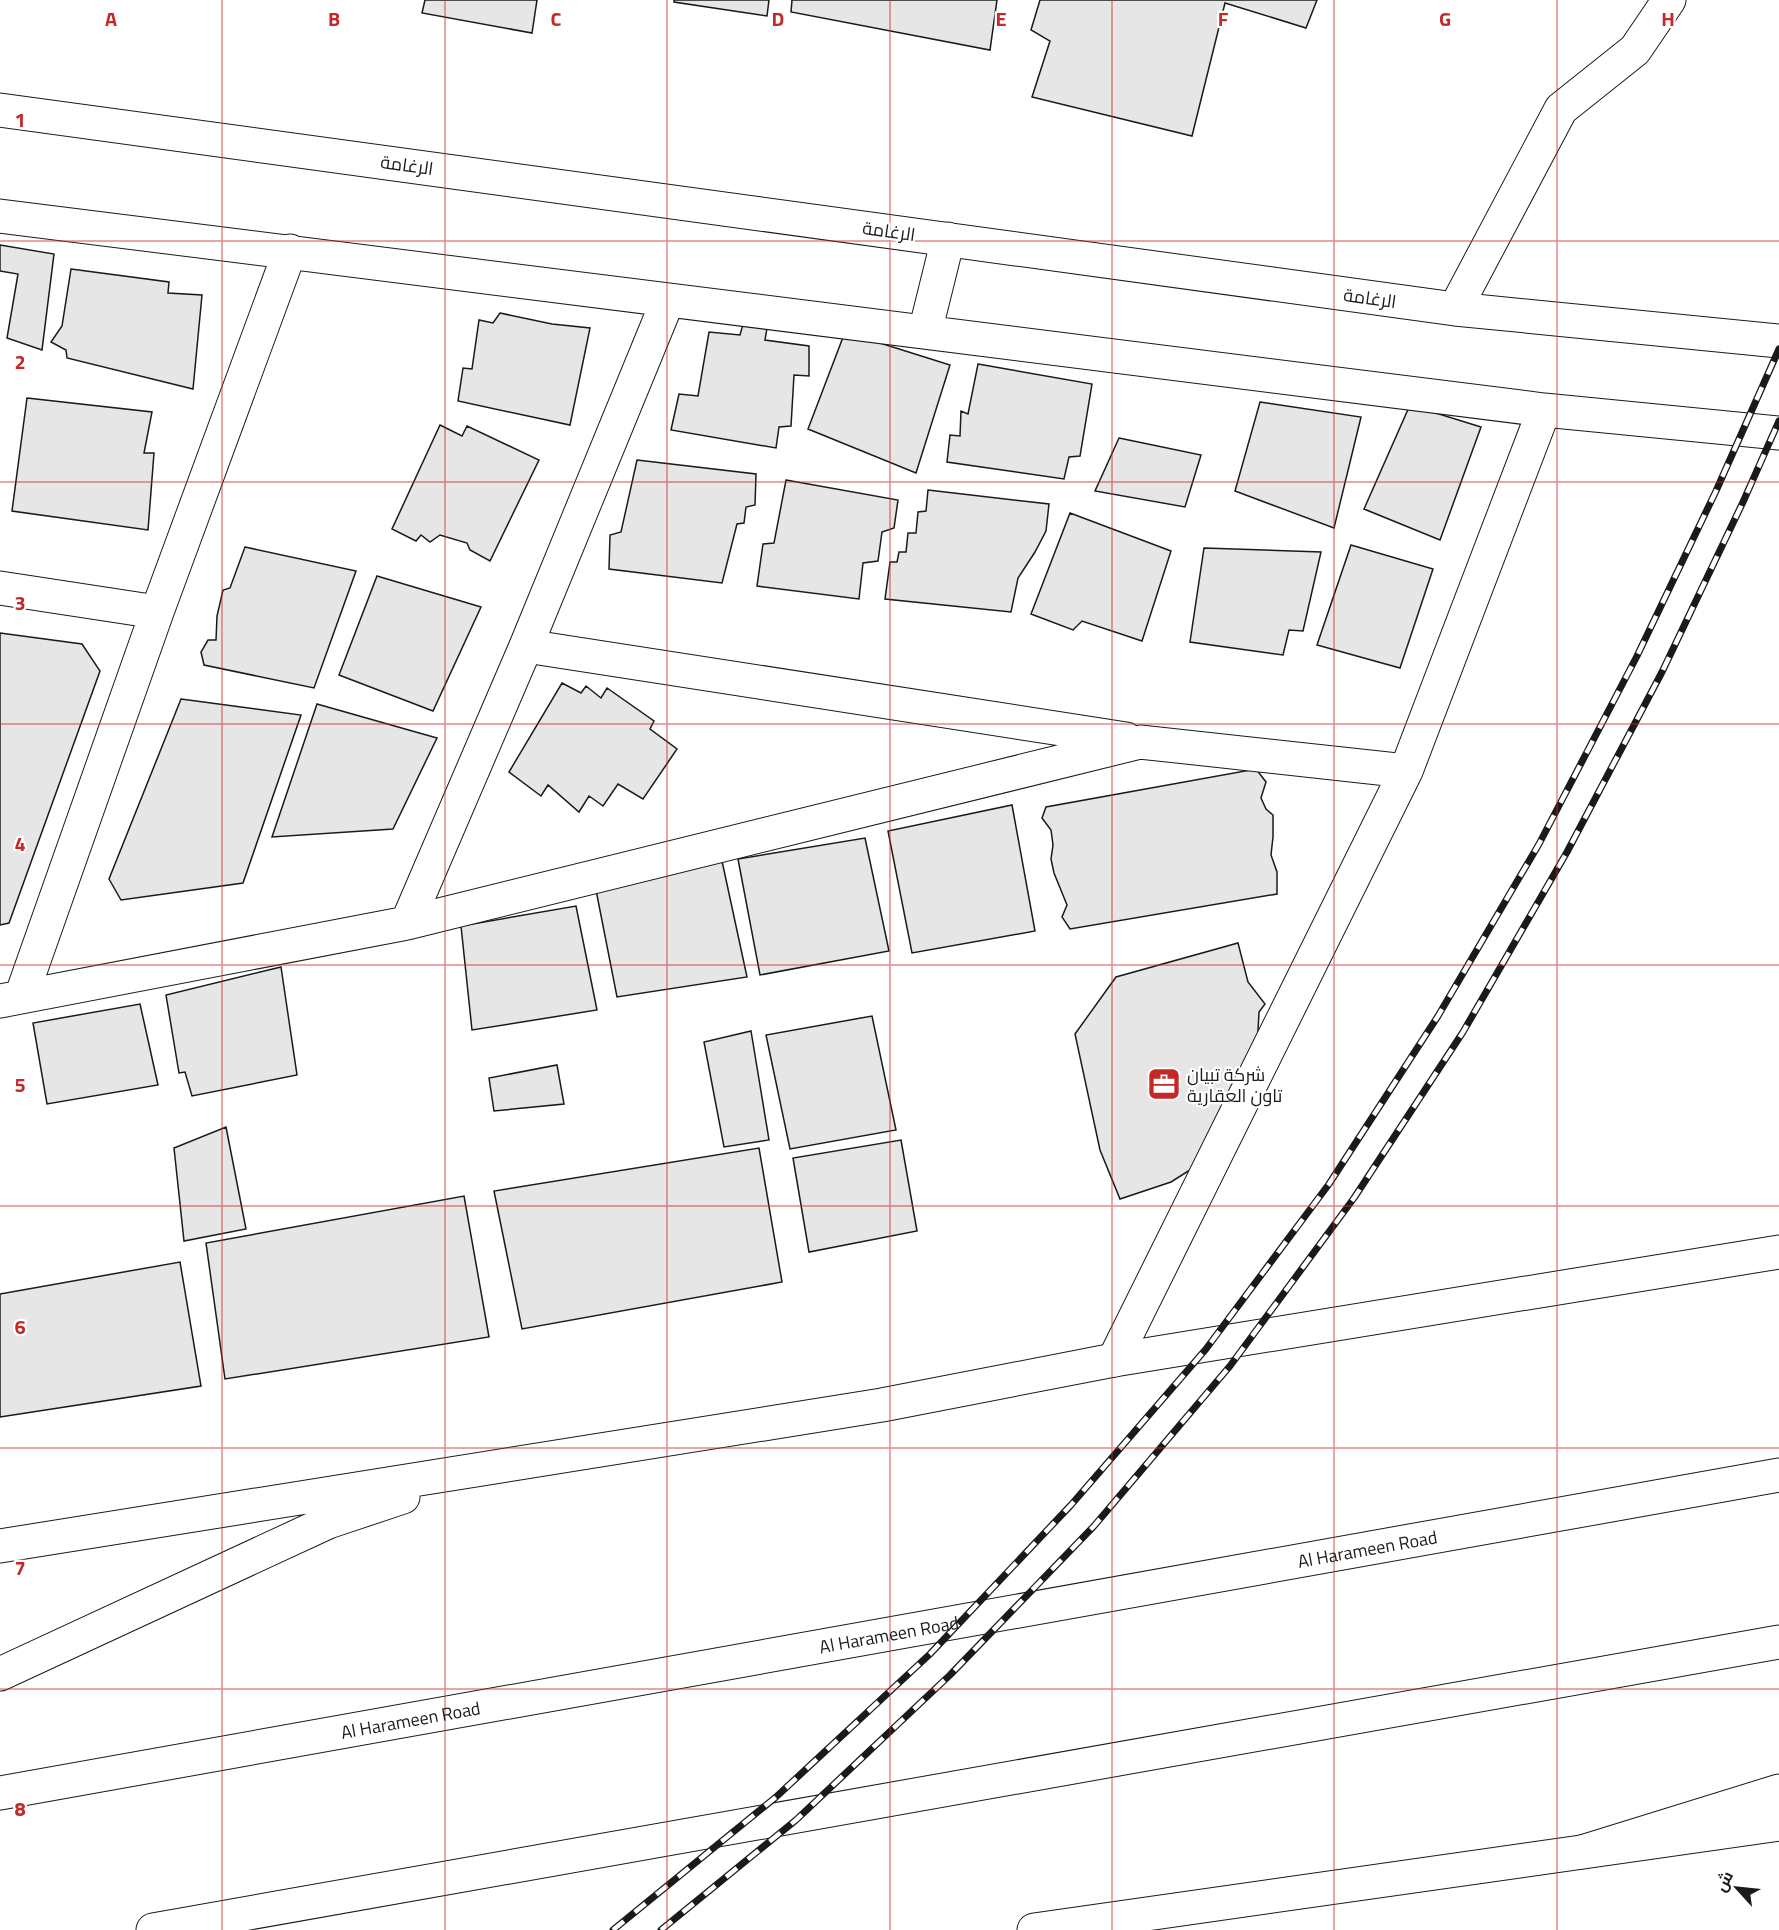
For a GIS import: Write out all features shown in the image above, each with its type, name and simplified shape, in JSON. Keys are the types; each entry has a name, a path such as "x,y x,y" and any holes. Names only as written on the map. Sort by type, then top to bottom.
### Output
{"main road":[{"path":"1455,309 1561,109 1635,50 1669,0"},
{"name":"الرغامة","path":"0,110 1455,309 1779,341"},
{"path":"0,216 1544,410 1779,433"},
{"path":"925,332 948,239"},
{"path":"11,999 290,251"},
{"path":"407,923 526,646 668,300"},
{"path":"1114,1360 1406,771 1544,410"},
{"path":"0,588 157,612"},
{"path":"526,646 1148,743"},
{"path":"11,999 407,923 1140,742 1406,771"},
{"path":"0,1546 882,1405 1114,1360 1779,1252"},
{"path":"0,1674 328,1522 498,1466"},
{"name":"Al Harameen Road","path":"0,1793 1779,1474"},
{"path":"153,1930 1779,1642"},
{"path":"1582,1852 1779,1791"},
{"path":"1034,1930 1779,1824"}],"building":[{"path":"425,0 537,0 532,33 422,13"},
{"path":"674,0 769,0 767,16 674,2"},
{"path":"792,0 997,0 990,50 791,12"},
{"path":"1040,0 1317,0 1306,28 1225,3 1192,136 1032,97 1050,41 1031,30"},
{"path":"0,245 54,254 42,350 7,338 18,274 0,271"},
{"path":"71,269 169,282 168,293 202,295 193,389 67,358 66,350 51,342 62,326"},
{"path":"500,313 552,324 590,328 570,425 458,401 463,368 472,369 479,320 493,323"},
{"path":"743,324 767,328 765,340 809,346 809,376 794,375 791,426 779,427 776,448 671,430 679,394 698,396 709,332 740,335"},
{"path":"845,332 950,365 916,473 808,429"},
{"path":"978,364 1092,384 1080,456 1069,457 1064,479 947,462 950,435 960,436 961,411 968,414"},
{"path":"27,398 152,412 144,453 154,453 148,530 12,511"},
{"path":"1260,402 1361,417 1334,528 1235,491"},
{"path":"1410,405 1481,427 1440,540 1364,509"},
{"path":"440,425 462,436 467,426 539,460 490,561 470,550 467,543 440,535 430,542 421,535 416,541 392,529"},
{"path":"1119,438 1201,455 1185,507 1095,491"},
{"path":"637,460 756,474 755,505 746,507 744,523 737,524 722,583 609,569 610,535 621,532"},
{"path":"786,480 898,500 894,528 882,532 878,561 863,563 859,599 757,586 763,544 774,543"},
{"path":"928,490 1049,504 1046,531 1018,578 1011,612 885,599 890,562 897,562 899,552 906,552 908,533 916,533 918,512 926,511"},
{"path":"1070,513 1171,551 1142,641 1082,621 1073,630 1031,614"},
{"path":"1351,545 1433,569 1400,668 1317,645"},
{"path":"245,547 356,571 314,688 204,665 201,652 208,640 216,640 217,616 223,590 230,588"},
{"path":"1204,548 1321,552 1303,631 1289,630 1283,655 1190,642"},
{"path":"377,576 481,607 433,711 339,675"},
{"path":"0,633 82,644 100,671 9,923 0,925"},
{"path":"562,683 581,693 586,686 601,698 607,688 654,721 650,729 677,749 643,799 618,784 603,806 589,796 579,812 548,785 541,796 509,772"},
{"path":"181,699 301,715 243,883 121,900 109,879"},
{"path":"317,704 437,738 393,829 272,837"},
{"path":"1256,769 1266,782 1261,798 1266,809 1273,815 1271,855 1277,872 1277,894 1070,929 1062,917 1067,905 1051,859 1053,845 1051,830 1042,818 1046,807"},
{"path":"1012,805 1035,931 912,953 888,831"},
{"path":"865,838 889,951 760,975 738,859"},
{"path":"722,861 747,977 617,997 595,885"},
{"path":"576,906 597,1010 472,1030 461,926"},
{"name":"شركة تبيان تاون العقارية","path":"1238,943 1248,982 1265,1004 1259,1012 1257,1050 1217,1153 1171,1182 1120,1199 1100,1150 1075,1034 1116,977"},
{"path":"281,967 297,1075 192,1096 185,1072 179,1073 166,995"},
{"path":"140,1004 158,1085 47,1104 33,1023"},
{"path":"872,1016 896,1130 790,1149 766,1035"},
{"path":"751,1031 769,1140 724,1147 704,1042"},
{"path":"557,1065 564,1104 494,1111 489,1078"},
{"path":"226,1127 246,1229 184,1241 174,1148"},
{"path":"901,1140 917,1231 809,1252 793,1158"},
{"path":"759,1148 782,1282 522,1329 494,1191"},
{"path":"464,1196 489,1337 225,1379 206,1243"},
{"path":"180,1262 201,1386 0,1417 0,1294"}],"railway":[{"path":"613,1930 776,1797 930,1654 1071,1505 1206,1349 1329,1184 1438,1016 1539,844 1637,656 1716,491 1779,349"},
{"path":"661,1930 796,1820 950,1675 1094,1526 1230,1366 1354,1198 1463,1032 1567,852 1662,672 1779,421"}],"place":[{"name":"شركة تبيان تاون العقارية","path":"1164,1084"}]}
